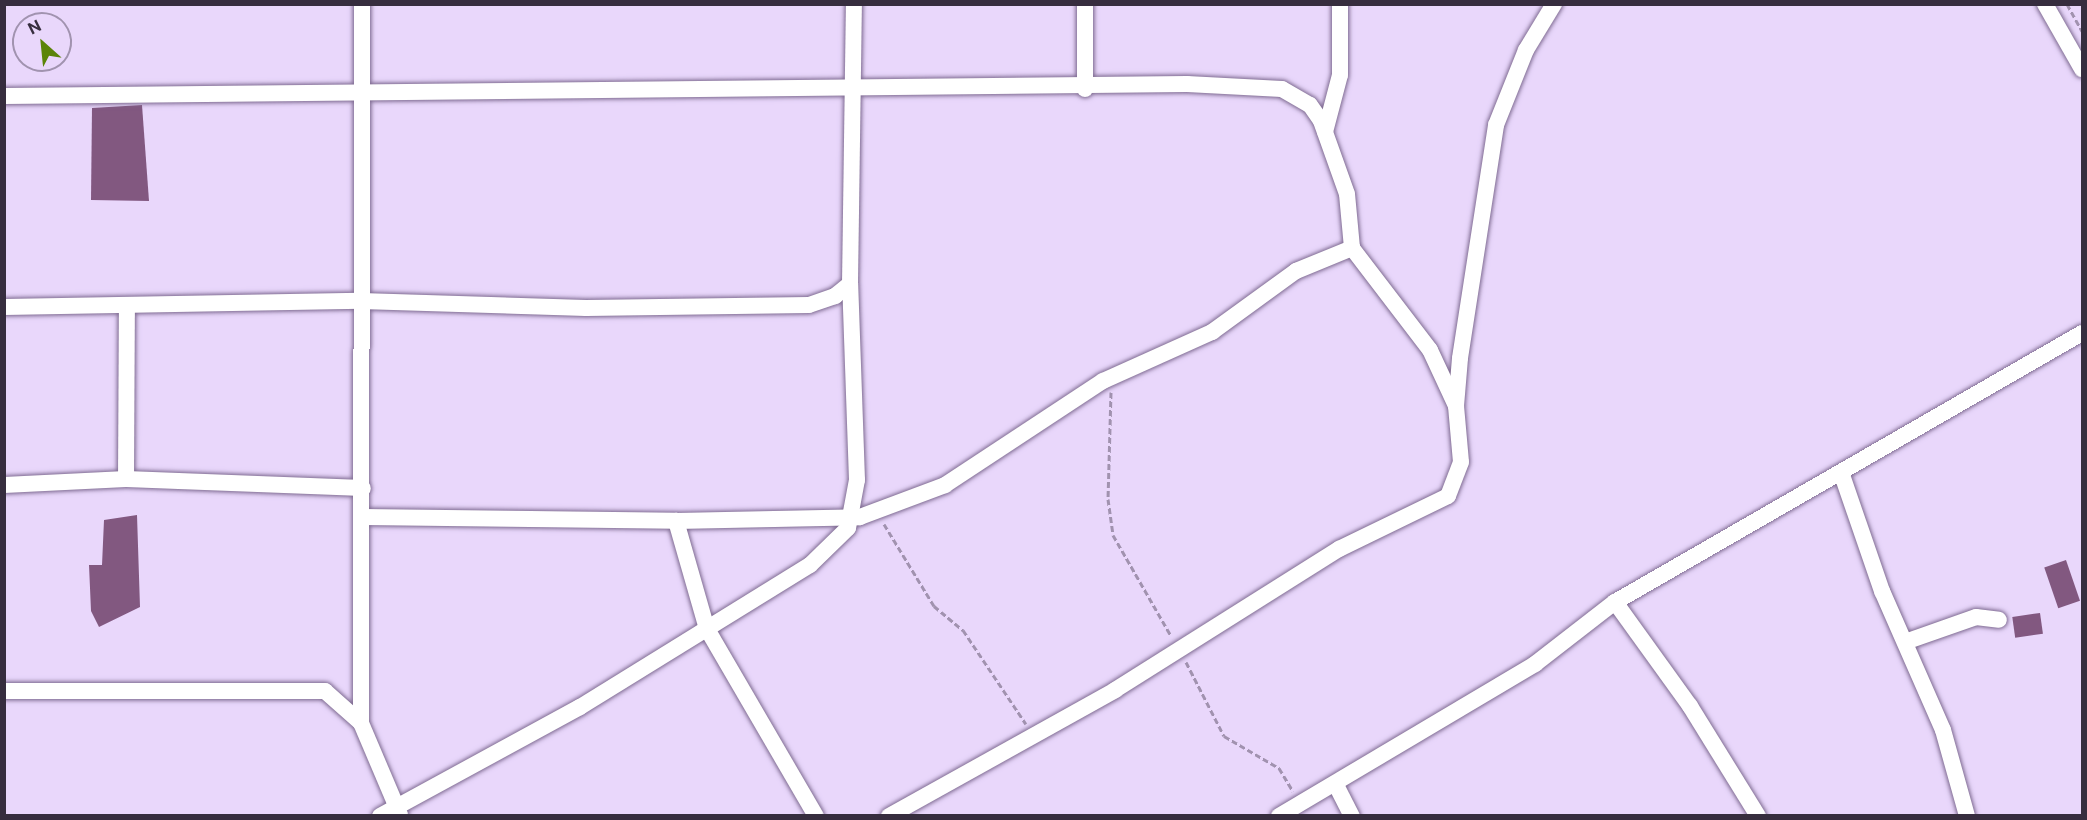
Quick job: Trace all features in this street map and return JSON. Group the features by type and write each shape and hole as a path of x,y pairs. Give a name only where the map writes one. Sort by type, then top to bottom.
{"street":[{"path":"362,4 362,723 398,811"},
{"path":"380,816 398,811 542,730 707,629 829,551 852,519 857,480 849,284 854,4"},
{"path":"1085,4 1085,89"},
{"path":"1325,132 1340,75 1340,4"},
{"path":"889,816 1026,740 1339,549 1448,496 1461,462 1456,406 1496,125 1518,67 1554,4"},
{"path":"2046,4 2082,69"},
{"path":"4,96 363,94 853,86 1085,89 1187,84 1282,89 1310,105 1325,132 1347,194 1352,248 1430,350 1456,406"},
{"path":"363,517 676,521 852,519 874,513 953,480 1103,381 1212,332 1296,271 1352,248"},
{"path":"4,307 361,301 586,308 809,305 835,296 849,284"},
{"path":"126,479 127,305"},
{"path":"1279,816 1336,785 1535,664 1615,602 1842,475 2082,333"},
{"path":"1842,475 1905,642 1943,730 1967,816"},
{"path":"4,485 126,479 363,488"},
{"path":"676,521 707,629 816,816"},
{"path":"1615,602 1690,706 1758,816"},
{"path":"1905,642 1976,618 1999,620"},
{"path":"4,691 325,691 362,723"},
{"path":"1336,785 1352,816"}],"path":[{"path":"2067,4 2082,31"},
{"path":"1103,381 1112,393 1108,499 1113,535 1178,647 1224,736 1279,768 1300,804"},
{"path":"874,513 910,560 934,606 963,630 1022,710 1026,740"}],"building":[{"path":"142,105 149,201 91,200 92,108"},
{"path":"137,515 140,607 99,627 91,611 89,565 102,565 104,520"},
{"path":"2066,560 2080,601 2058,608 2044,567"},
{"path":"2040,613 2043,634 2015,638 2012,617"}]}
